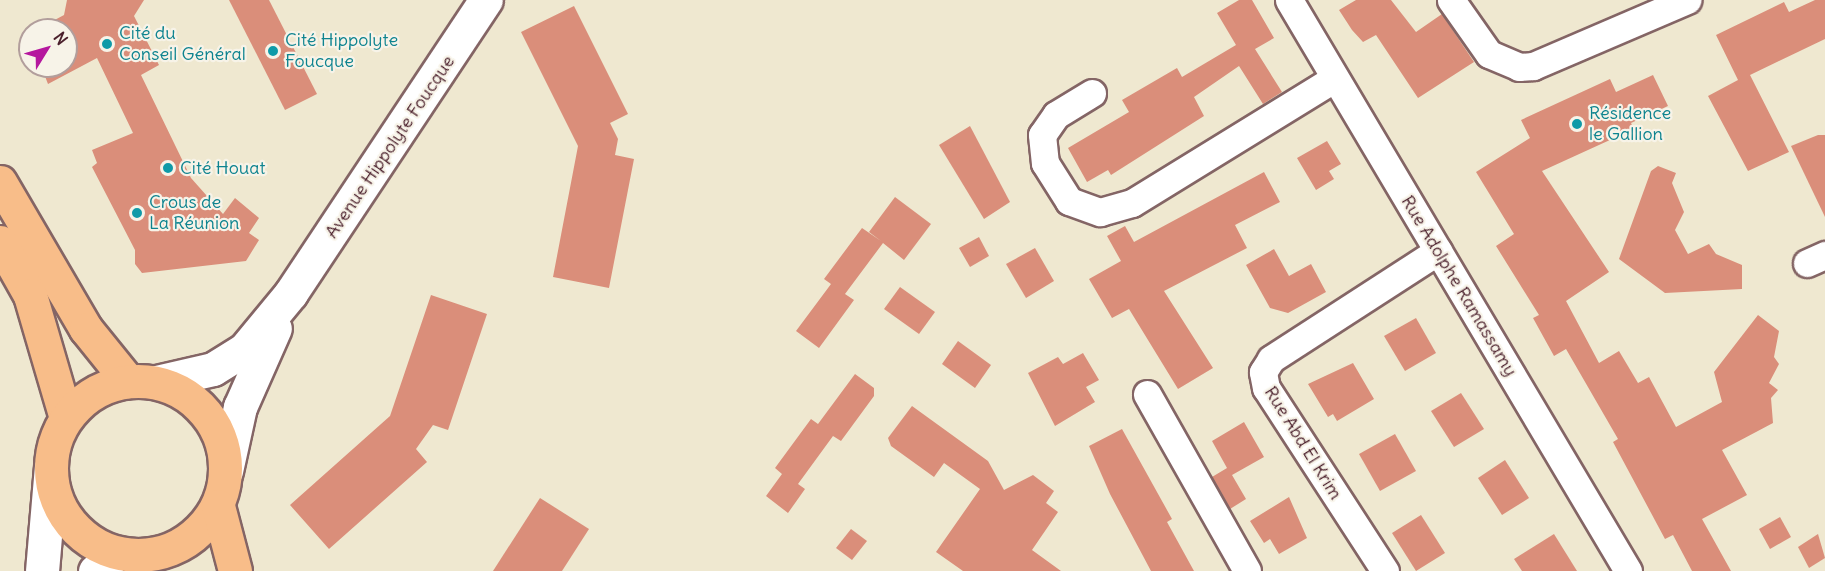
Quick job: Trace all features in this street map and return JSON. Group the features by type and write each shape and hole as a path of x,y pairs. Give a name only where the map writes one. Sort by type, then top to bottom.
{"main road":[{"path":"0,182 86,329 142,381 201,407 223,448 226,471 218,506 235,571"},
{"path":"0,242 30,295 66,418"},
{"path":"142,381 83,400 66,418 51,467 55,496 69,522 91,542 106,562 166,562 218,506"}],"street":[{"name":"Avenue Hippolyte Foucque","path":"142,381 231,361 291,293 486,0"},
{"name":"Rue Adolphe Ramassamy","path":"1289,0 1623,569"},
{"path":"1451,0 1489,54 1519,67 1533,66 1687,0"},
{"path":"1092,93 1056,115 1042,135 1045,163 1069,201 1100,212 1132,203 1335,78"},
{"name":"Rue Abd El Krim","path":"1385,571 1266,388 1263,372 1271,359 1438,251"},
{"name":"Avenue Hippolyte Foucque","path":"226,471 240,407 291,293"},
{"path":"1147,394 1247,571"},
{"path":"42,571 51,467"}],"building":[{"path":"67,0 144,0 134,16 159,65 141,75 191,178 223,214 235,198 259,218 249,233 259,240 246,261 142,273 135,264 135,250 92,167 97,163 92,150 133,133 97,58 78,68 78,18 58,18 64,15"},
{"name":"Cité Hippolyte Foucque","path":"229,0 269,0 317,94 285,110"},
{"path":"1239,0 1252,0 1274,38 1255,49 1282,92 1263,104 1239,66 1194,97 1204,116 1111,175 1108,170 1087,182 1068,148 1129,112 1122,100 1177,68 1182,77 1236,45 1217,13"},
{"path":"1356,0 1391,0 1416,32 1442,14 1474,62 1418,98 1376,35 1363,42 1339,10"},
{"path":"1815,0 1825,0 1825,39 1750,75 1789,152 1748,171 1708,96 1738,80 1716,35 1784,2 1789,12"},
{"path":"574,6 628,114 610,123 618,139 615,155 634,159 609,288 553,277 578,146 521,32"},
{"path":"1653,75 1668,106 1631,123 1634,129 1542,171 1609,272 1566,301 1599,363 1619,351 1638,383 1649,377 1676,427 1722,402 1714,372 1758,315 1779,331 1774,357 1779,364 1769,383 1778,390 1771,398 1773,423 1722,450 1747,495 1702,519 1731,571 1692,571 1673,535 1665,539 1613,442 1618,439 1566,349 1554,356 1533,318 1539,315 1496,246 1514,234 1476,172 1530,138 1521,120 1610,79 1616,92"},
{"path":"46,78 59,78 48,84"},
{"path":"970,126 1010,202 984,219 939,145"},
{"path":"1818,135 1825,135 1825,217 1791,146"},
{"path":"1327,141 1341,164 1329,171 1334,179 1316,190 1297,158"},
{"path":"1658,166 1676,173 1672,183 1684,212 1675,230 1688,254 1709,244 1716,254 1742,265 1742,289 1665,293 1619,259 1651,171"},
{"path":"1264,172 1280,202 1235,225 1247,248 1164,291 1213,368 1178,389 1129,309 1112,318 1089,279 1121,261 1107,236 1125,226 1134,242"},
{"path":"895,197 931,224 904,260 883,243 845,294 854,300 819,348 796,331 831,284 824,279 862,228 881,241 869,232"},
{"path":"979,237 989,256 970,267 959,248"},
{"path":"1035,248 1054,281 1026,298 1006,264"},
{"path":"1274,249 1289,276 1311,264 1326,292 1288,313 1270,308 1246,265"},
{"path":"900,287 935,312 919,334 884,309"},
{"path":"431,295 487,314 448,430 433,425 416,449 427,462 329,549 290,505 390,416"},
{"path":"1416,318 1436,353 1405,371 1384,336"},
{"path":"958,341 991,365 975,388 942,364"},
{"path":"1083,353 1099,380 1086,387 1095,402 1055,426 1028,373 1058,357 1063,364"},
{"path":"1353,363 1374,399 1337,421 1333,414 1328,417 1308,384"},
{"path":"855,374 874,388 874,396 841,441 833,436 798,484 805,489 788,513 766,496 782,474 775,468 811,419 818,424"},
{"path":"1461,393 1484,429 1454,447 1431,411"},
{"path":"912,406 988,461 1004,490 1033,475 1054,491 1046,503 1058,512 1032,550 1061,571 963,571 936,552 980,489 944,463 934,477 891,446 888,438"},
{"path":"1244,422 1264,457 1232,475 1246,499 1230,509 1212,477 1227,468 1212,441"},
{"path":"1122,429 1172,519 1167,522 1194,571 1151,571 1110,494 1089,446"},
{"path":"1395,434 1416,471 1380,491 1359,454"},
{"path":"1505,460 1529,498 1502,515 1478,478"},
{"path":"1289,497 1307,538 1279,554 1270,539 1264,543 1250,521"},
{"path":"540,498 589,529 562,571 493,571"},
{"path":"1421,515 1445,553 1416,571 1392,533"},
{"path":"1780,517 1791,537 1770,549 1759,529"},
{"path":"851,529 867,541 852,560 836,548"},
{"path":"1554,534 1577,571 1522,571 1514,559"},
{"path":"1818,534 1825,558 1809,568 1798,547"}],"place":[{"name":"Cité du Conseil Général","path":"107,44"},
{"name":"Cité Hippolyte Foucque","path":"273,51"},
{"name":"Résidence le Gallion","path":"1577,124"},
{"name":"Cité Houat","path":"168,168"},
{"name":"Crous de La Réunion","path":"137,213"}]}
